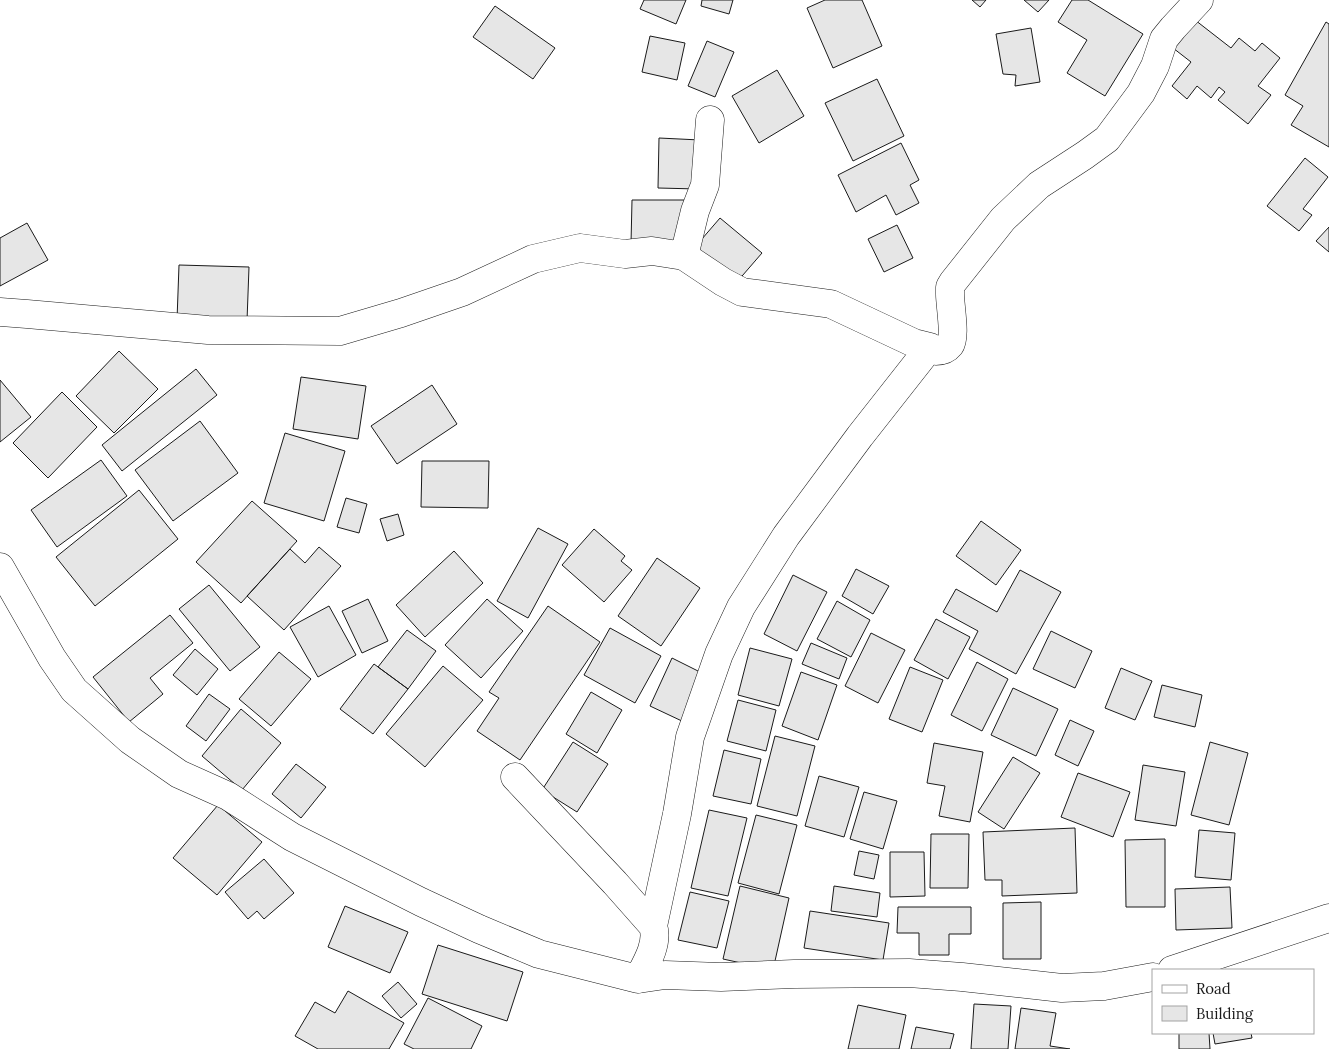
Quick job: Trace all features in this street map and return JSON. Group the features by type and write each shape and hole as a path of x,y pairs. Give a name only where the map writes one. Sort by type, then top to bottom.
{"street":[{"path":"0,312 208,330 340,331 462,292 533,259 580,248 625,254 652,251 684,256 723,282 742,292 831,304 914,342 940,351 946,349 952,342 950,287 1003,219 1039,185 1106,139 1141,93 1155,66 1164,39 1198,0"},
{"path":"684,256 695,211 705,185 710,120"},
{"path":"652,926 677,814 690,737 719,654 741,607 791,528 930,347"},
{"path":"0,567 52,658 74,690 130,740 179,774 228,796 292,837 421,902 539,954 638,979 665,976 909,974 962,977 1062,988 1104,986 1152,977"},
{"path":"514,777 615,883 652,926 655,938 653,946 638,979"},
{"path":"1175,969 1329,918"}],"building":[{"path":"644,0 686,0 676,24 640,9"},
{"path":"702,0 733,0 729,14 701,6"},
{"path":"825,0 862,0 882,46 833,68 807,8"},
{"path":"972,0 986,0 980,7"},
{"path":"1024,0 1049,0 1038,12"},
{"path":"1072,0 1088,0 1143,34 1105,96 1067,73 1087,40 1058,22"},
{"path":"495,6 555,48 533,79 473,37"},
{"path":"1195,20 1231,48 1239,38 1255,51 1262,43 1280,58 1258,86 1271,95 1248,124 1218,100 1225,92 1219,87 1211,98 1197,86 1187,99 1172,86 1191,62 1173,48"},
{"path":"1326,22 1329,24 1329,147 1291,125 1303,106 1285,95"},
{"path":"1031,28 1040,82 1015,86 1016,75 1003,74 996,34"},
{"path":"650,36 685,43 677,80 642,72"},
{"path":"707,41 734,52 715,97 688,86"},
{"path":"777,70 804,116 759,143 732,96"},
{"path":"877,79 904,136 853,161 825,103"},
{"path":"659,138 700,140 698,189 658,188"},
{"path":"901,143 919,180 910,185 919,203 896,215 886,195 856,212 838,175"},
{"path":"1305,158 1328,177 1303,209 1312,215 1299,231 1267,206"},
{"path":"632,200 687,200 686,245 631,244"},
{"path":"720,218 762,253 736,283 695,247"},
{"path":"27,223 48,260 0,286 0,238"},
{"path":"897,225 913,258 884,272 868,239"},
{"path":"1329,227 1329,252 1316,241"},
{"path":"179,265 249,267 247,321 177,320"},
{"path":"119,351 158,389 114,433 76,396"},
{"path":"196,369 217,395 122,471 102,445"},
{"path":"301,377 366,386 358,439 293,429"},
{"path":"0,380 31,417 0,442"},
{"path":"432,385 457,424 397,464 371,426"},
{"path":"62,392 97,427 48,478 13,443"},
{"path":"200,421 238,473 173,521 135,470"},
{"path":"285,433 345,451 324,521 264,503"},
{"path":"101,460 127,496 57,547 31,510"},
{"path":"422,461 489,461 488,508 421,507"},
{"path":"139,490 178,539 95,606 56,557"},
{"path":"346,498 367,504 359,533 337,527"},
{"path":"252,501 297,541 241,603 196,562"},
{"path":"398,514 404,535 387,541 380,519"},
{"path":"981,521 1021,550 996,585 956,556"},
{"path":"538,528 568,544 528,618 497,601"},
{"path":"594,529 625,556 621,561 632,570 604,602 562,565"},
{"path":"319,547 341,566 284,630 247,596 290,549 305,563"},
{"path":"454,551 483,583 425,637 396,605"},
{"path":"657,558 700,588 661,646 618,616"},
{"path":"856,569 889,586 873,614 842,596"},
{"path":"1020,570 1061,592 1016,674 969,649 978,631 943,612 956,589 997,612"},
{"path":"793,575 827,592 797,651 764,634"},
{"path":"209,585 260,647 230,671 179,609"},
{"path":"368,599 388,641 362,653 342,611"},
{"path":"487,599 523,631 481,678 445,645"},
{"path":"837,601 870,620 851,657 817,639"},
{"path":"329,606 356,655 318,677 290,627"},
{"path":"548,606 600,642 520,760 477,731 499,698 489,692"},
{"path":"170,615 193,643 150,678 163,694 129,722 93,677"},
{"path":"936,619 970,637 948,679 914,660"},
{"path":"610,628 661,656 635,703 584,675"},
{"path":"407,630 436,651 408,689 378,667"},
{"path":"1051,631 1092,651 1075,688 1033,669"},
{"path":"871,633 905,650 878,703 845,686"},
{"path":"811,643 847,658 839,679 802,664"},
{"path":"750,648 792,659 779,706 738,695"},
{"path":"195,649 218,669 197,695 173,675"},
{"path":"279,652 311,679 271,726 239,699"},
{"path":"672,658 706,675 684,722 650,706"},
{"path":"977,662 1008,679 982,731 951,715"},
{"path":"374,664 408,689 373,734 340,709"},
{"path":"443,666 483,700 425,767 386,734"},
{"path":"910,667 943,680 922,732 889,719"},
{"path":"1121,668 1152,681 1135,720 1105,708"},
{"path":"801,672 837,685 818,740 782,726"},
{"path":"1162,685 1202,695 1195,727 1154,717"},
{"path":"1013,688 1058,709 1036,756 991,735"},
{"path":"591,692 622,710 597,753 566,734"},
{"path":"209,694 230,709 206,741 186,726"},
{"path":"738,700 776,710 766,751 727,741"},
{"path":"241,709 281,743 242,790 202,756"},
{"path":"1070,720 1094,731 1078,766 1055,755"},
{"path":"775,736 815,746 797,816 757,806"},
{"path":"573,742 608,764 577,812 542,790"},
{"path":"1210,742 1248,753 1229,825 1191,815"},
{"path":"934,743 983,752 970,822 939,816 945,786 927,783"},
{"path":"724,750 761,759 751,804 713,796"},
{"path":"1013,757 1040,773 1004,829 978,812"},
{"path":"296,764 326,787 301,818 272,794"},
{"path":"1143,765 1185,772 1176,826 1135,820"},
{"path":"1078,773 1130,792 1113,837 1061,817"},
{"path":"819,776 859,787 844,837 805,826"},
{"path":"864,792 897,801 883,849 850,839"},
{"path":"218,805 262,842 217,895 173,858"},
{"path":"709,810 747,818 728,896 691,888"},
{"path":"756,815 797,825 779,894 738,883"},
{"path":"1075,828 1077,893 1002,896 1002,880 985,880 983,832"},
{"path":"1199,830 1235,833 1231,880 1195,877"},
{"path":"931,834 969,834 968,888 930,888"},
{"path":"1165,839 1165,907 1126,907 1125,840"},
{"path":"859,851 879,855 874,879 854,875"},
{"path":"890,852 924,852 925,896 890,897"},
{"path":"264,859 294,893 264,919 257,911 248,919 225,892"},
{"path":"740,886 789,898 773,970 723,959"},
{"path":"834,886 880,893 877,917 831,911"},
{"path":"1230,887 1232,928 1176,930 1175,889"},
{"path":"690,892 729,901 717,948 678,940"},
{"path":"1041,902 1041,959 1003,959 1003,903"},
{"path":"345,906 408,932 390,973 328,947"},
{"path":"898,907 971,907 971,934 949,934 949,955 919,955 919,933 897,933"},
{"path":"810,911 889,923 883,960 804,948"},
{"path":"438,945 523,972 507,1021 422,994"},
{"path":"398,982 417,1004 401,1018 382,996"},
{"path":"348,991 404,1023 389,1049 318,1049 295,1036 315,1002 335,1013"},
{"path":"428,998 482,1026 471,1049 414,1049 404,1044"},
{"path":"974,1004 1011,1006 1008,1049 971,1049"},
{"path":"858,1005 906,1015 899,1049 848,1049"},
{"path":"1021,1008 1056,1013 1050,1046 1070,1049 1015,1049"},
{"path":"916,1027 954,1034 950,1049 911,1049"},
{"path":"1179,1034 1209,1034 1210,1049 1179,1049"},
{"path":"1213,1034 1251,1034 1252,1038 1215,1044"}]}
